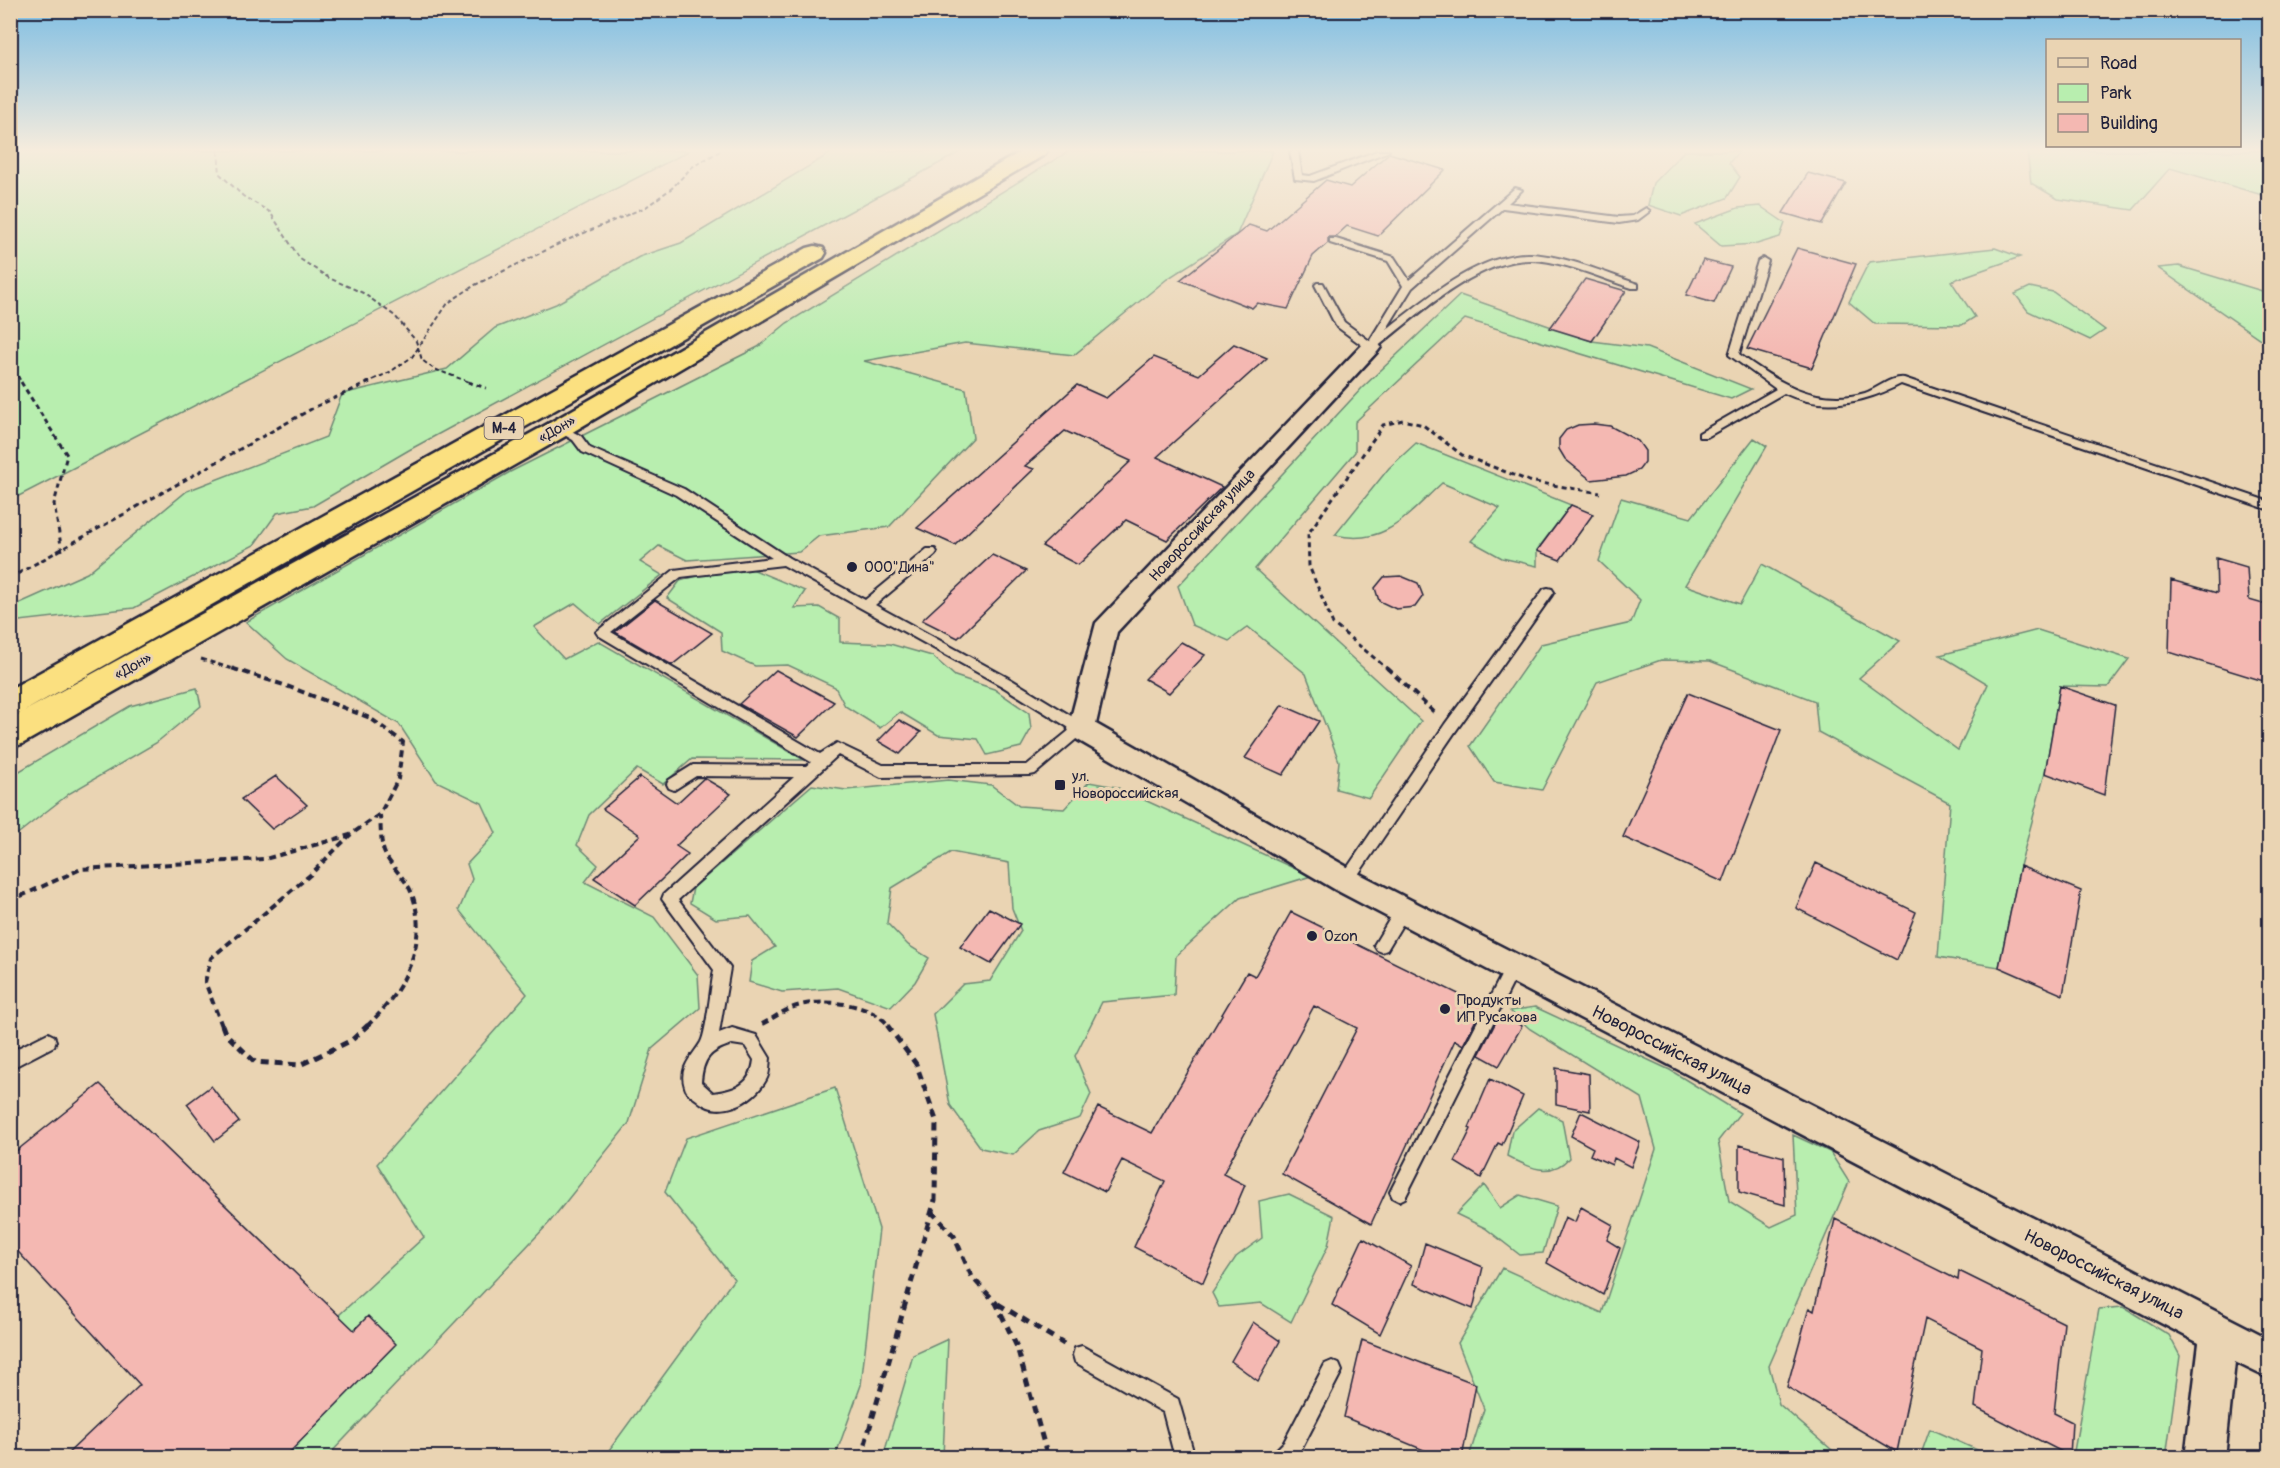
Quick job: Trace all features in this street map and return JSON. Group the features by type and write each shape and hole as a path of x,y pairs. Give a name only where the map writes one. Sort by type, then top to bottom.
{"highway":[{"name":"«Дон»","path":"10,704 875,220"},
{"name":"«Дон»","path":"10,735 560,428 919,220"}],"street":[{"name":"Новороссийская улица","path":"1371,347 1105,629 1081,729 1346,881 2270,1360"},
{"path":"2205,1458 2219,1334"}],"lane":[{"path":"1371,347 1407,286 1485,220"},
{"path":"1333,241 1391,259 1407,286"},
{"path":"1371,347 1450,287 1498,261 1531,256 1635,286"},
{"path":"1763,261 1734,355 1781,390 1820,401 1863,397 1900,380 2270,506"},
{"path":"1320,285 1340,324 1371,347"},
{"path":"1703,435 1781,390"},
{"name":"Новороссийская улица","path":"560,428 577,438 586,450 680,492 785,561 1007,683 1081,729"},
{"path":"866,606 931,552"},
{"path":"785,561 678,573 602,633 821,761"},
{"path":"1346,881 1450,728 1548,592"},
{"path":"709,1044 732,1036 750,1040 762,1058 760,1076 738,1098 710,1101 692,1085 694,1063 709,1044 722,968 669,899 821,761 837,748 881,771 1030,770 1081,729"},
{"path":"674,784 693,770 810,772"},
{"path":"1382,945 1403,910"},
{"path":"1399,1192 1513,967"},
{"path":"10,1061 48,1041"},
{"path":"1082,1355 1171,1406 1185,1458"},
{"path":"1282,1458 1291,1449 1332,1371"}],"path":[{"path":"275,220 300,259 328,278 363,293 395,316 416,341 422,360 434,369 486,388"},
{"path":"10,578 62,551 315,407 390,372 412,357 448,303 475,285 565,241 616,220"},
{"path":"10,363 68,455 54,504 62,551"},
{"path":"1450,728 1406,684 1333,624 1309,566 1308,534 1383,425 1403,420 1423,425 1462,455 1529,481 1600,493"},
{"path":"166,648 287,686 370,718 403,742 399,779 380,814 350,835 310,875 211,958 205,982 225,1034 255,1062 300,1065 352,1040 387,1007 410,968 419,930 412,893 384,854 380,814"},
{"path":"10,901 81,868 265,859 350,835"},
{"path":"750,1040 764,1021 793,1007 845,1002 884,1020 916,1064 936,1120 935,1200 861,1458"},
{"path":"932,1211 954,1236 972,1277 996,1303 1082,1355"},
{"path":"996,1303 1017,1347 1048,1458"}],"green space":[{"path":"11,220 556,220 11,500"},
{"path":"720,220 835,220 409,450 313,506 277,513 254,545 134,608 11,622 11,607 87,573 187,491 326,437 342,394 447,369 495,328 556,304 639,257 681,243"},
{"path":"957,220 1243,220 1237,234 1167,279 1074,355 965,343 864,361 966,389 973,438 889,527 819,536 799,552 687,560 659,546 640,562 662,575 600,624 575,603 534,627 564,659 598,641 804,760 692,759 663,784 637,769 589,815 577,845 598,865 585,882 654,917 698,975 700,1008 652,1049 629,1123 549,1223 327,1457 183,1458 424,1237 377,1164 527,994 459,910 472,879 467,864 496,833 482,803 436,781 399,724 287,659 246,622 510,472 758,347 787,323"},
{"path":"1707,220 1780,220 1785,223 1780,237 1757,244 1721,246 1695,224"},
{"path":"1995,248 2020,257 1951,281 1975,317 1962,325 1875,324 1849,302 1869,262"},
{"path":"2179,266 2269,293 2269,345 2158,268"},
{"path":"2030,287 2053,292 2105,330 2090,340 2028,311 2015,294"},
{"path":"1460,295 1592,341 1647,348 1751,389 1731,399 1465,319 1355,422 1355,452 1255,569 1421,721 1369,798 1336,789 1339,761 1306,674 1248,627 1229,641 1192,625 1178,586 1362,388"},
{"path":"1754,438 1767,446 1685,585 1740,604 1762,564 1900,641 1859,678 1958,750 1988,684 1940,655 2038,630 2129,659 2108,687 2060,686 2045,773 2020,866 1999,967 1938,957 1950,803 1818,732 1815,701 1710,661 1661,660 1597,682 1542,790 1494,782 1470,746 1541,644 1631,623 1640,600 1599,561 1621,498 1691,518"},
{"path":"1416,443 1571,505 1537,550 1537,566 1502,558 1471,541 1500,508 1442,483 1407,516 1382,532 1353,537 1335,535 1389,468"},
{"path":"752,569 805,591 794,608 819,607 840,619 840,642 890,644 932,656 955,676 994,689 1029,713 1031,729 1021,747 987,755 978,739 938,735 900,712 880,728 845,706 835,687 788,665 755,666 722,651 721,632 667,598 680,581 700,575"},
{"path":"197,688 201,706 156,743 70,793 11,839 11,776 130,706"},
{"path":"948,780 991,785 1019,806 1064,809 1089,782 1116,787 1311,876 1240,898 1176,956 1174,995 1102,1002 1075,1056 1091,1094 1080,1118 1039,1131 1013,1155 981,1148 950,1105 933,1014 963,984 990,981 1021,931 1012,908 1009,863 951,852 892,888 887,923 908,945 929,958 915,982 891,1007 838,988 782,992 749,982 752,961 775,947 750,916 716,919 690,903 693,888 812,785 846,790"},
{"path":"1535,1007 1670,1070 1740,1113 1718,1141 1729,1201 1771,1227 1797,1215 1793,1135 1830,1152 1849,1182 1769,1366 1779,1404 1840,1457 1469,1457 1484,1409 1458,1343 1502,1268 1602,1313 1656,1149 1642,1098 1530,1029 1510,1011"},
{"path":"835,1088 879,1229 861,1385 835,1457 604,1457 734,1279 665,1192 686,1138"},
{"path":"1538,1108 1562,1120 1569,1158 1554,1168 1531,1167 1507,1156 1512,1131"},
{"path":"1484,1185 1500,1208 1520,1195 1557,1206 1543,1253 1520,1255 1485,1228 1456,1214"},
{"path":"1289,1194 1334,1216 1328,1246 1291,1322 1261,1303 1219,1307 1212,1293 1236,1257 1262,1238 1259,1201"},
{"path":"2123,1307 2169,1335 2180,1356 2166,1457 2073,1457 2099,1309"},
{"path":"948,1339 943,1457 883,1457 913,1355"},
{"path":"1930,1429 1993,1457 1920,1457"}],"building":[{"path":"1280,220 1395,220 1378,236 1347,226 1335,237 1328,237 1328,243 1313,256 1288,309 1257,303 1252,308 1180,280 1249,225 1267,231"},
{"path":"1806,220 1825,220 1822,224"},
{"path":"1797,248 1856,264 1812,368 1747,349"},
{"path":"1703,260 1731,267 1714,303 1686,295"},
{"path":"1585,279 1626,291 1592,341 1550,328"},
{"path":"1234,344 1267,358 1157,457 1222,487 1167,540 1126,520 1078,565 1042,546 1131,461 1065,431 1025,466 1034,469 955,545 917,528 1077,385 1106,398 1154,357 1199,375"},
{"path":"1578,425 1610,426 1638,441 1645,451 1645,462 1639,470 1626,476 1591,480 1565,459 1559,449 1559,439 1566,430"},
{"path":"1571,505 1593,514 1560,560 1537,551"},
{"path":"992,555 1026,571 958,638 922,620"},
{"path":"2216,558 2247,567 2249,600 2270,606 2270,683 2169,652 2171,580 2217,593"},
{"path":"1401,576 1418,583 1423,596 1415,607 1396,609 1379,601 1375,588 1384,577"},
{"path":"655,600 712,633 672,665 615,632"},
{"path":"1181,642 1205,655 1169,693 1145,679"},
{"path":"776,670 834,702 798,737 739,704"},
{"path":"2060,686 2115,705 2104,795 2045,773"},
{"path":"1688,693 1781,730 1723,882 1623,837"},
{"path":"1282,705 1319,721 1283,775 1245,758"},
{"path":"899,720 921,732 900,754 878,741"},
{"path":"276,776 307,805 272,829 241,799"},
{"path":"640,777 677,803 704,778 731,794 676,846 688,854 635,905 594,878 640,835 603,809"},
{"path":"1816,863 1916,912 1897,960 1796,908"},
{"path":"2020,866 2081,891 2063,995 1999,967"},
{"path":"989,908 1020,924 991,964 960,947"},
{"path":"1291,912 1483,1006 1463,1045 1455,1040 1371,1224 1282,1174 1357,1028 1314,1006 1223,1174 1245,1185 1203,1283 1134,1247 1165,1181 1122,1160 1105,1192 1064,1172 1098,1107 1152,1133 1247,972 1255,976"},
{"path":"1500,1014 1522,1026 1499,1066 1479,1055"},
{"path":"1556,1068 1589,1074 1590,1111 1556,1104"},
{"path":"1490,1079 1523,1096 1502,1145 1498,1143 1481,1178 1455,1162 1471,1129 1469,1128"},
{"path":"100,1084 354,1330 368,1316 396,1344 284,1458 63,1458 140,1385 10,1243 10,1156"},
{"path":"211,1086 239,1122 215,1141 187,1104"},
{"path":"1581,1112 1640,1142 1631,1167 1614,1158 1612,1165 1590,1155 1593,1148 1571,1136"},
{"path":"1739,1145 1784,1157 1785,1205 1739,1192"},
{"path":"1581,1207 1613,1225 1607,1240 1620,1248 1603,1295 1547,1263 1565,1217 1575,1222"},
{"path":"1835,1219 1958,1280 1959,1271 2064,1323 2054,1413 2072,1422 2070,1456 1975,1407 1982,1348 1925,1319 1897,1452 1787,1387 1809,1308 1814,1311"},
{"path":"1363,1238 1411,1266 1380,1334 1332,1305"},
{"path":"1425,1243 1483,1267 1473,1309 1414,1284"},
{"path":"1253,1322 1280,1341 1258,1381 1231,1361"},
{"path":"1362,1340 1476,1384 1462,1458 1443,1458 1344,1417"}],"place":[{"name":"ООО\"Дина\"","path":"852,567"},
{"name":"ул. Новороссийская","path":"1060,785"},
{"name":"Ozon","path":"1312,936"},
{"name":"Продукты ИП Русакова","path":"1445,1009"}]}
